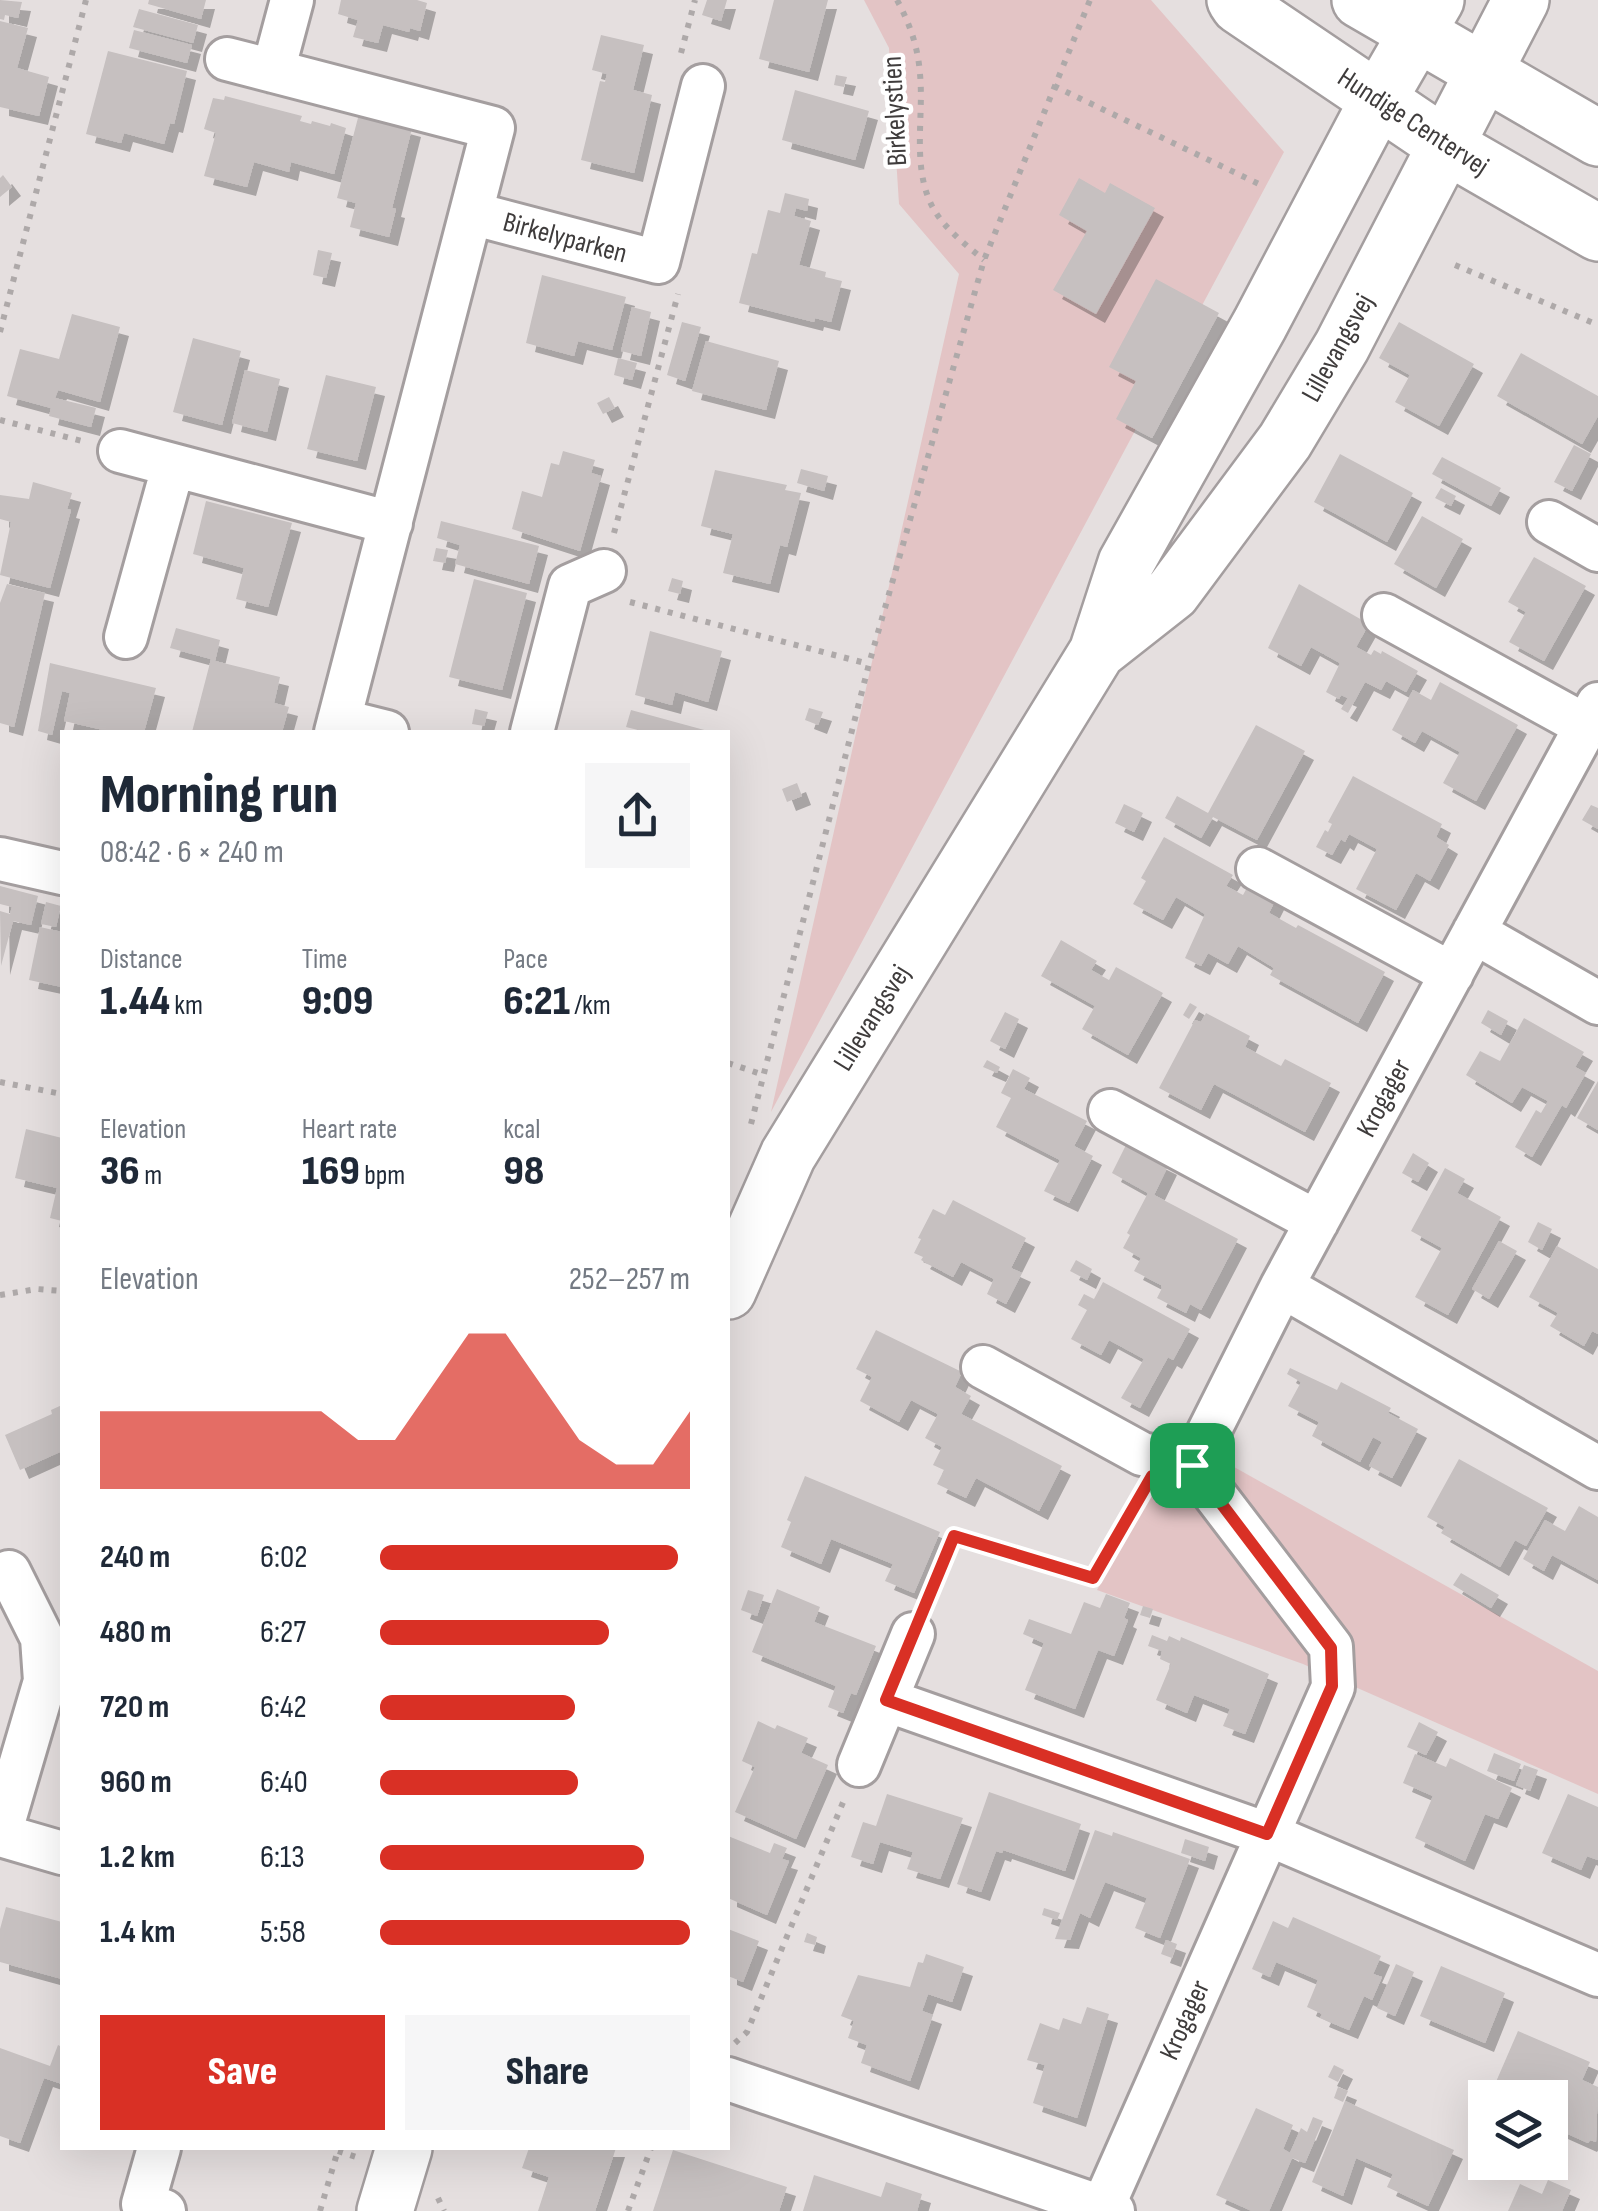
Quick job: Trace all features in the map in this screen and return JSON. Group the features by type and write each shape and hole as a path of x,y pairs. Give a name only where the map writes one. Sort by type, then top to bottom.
{"street":[{"path":"274,70 292,0"},
{"name":"Hundige Centervej","path":"1235,0 1238,6 1444,145 1598,233"},
{"path":"1360,0 1427,16 1482,70 1598,138"},
{"name":"Lillevangsvej","path":"1097,652 1172,593 1276,454 1342,346 1520,0"},
{"name":"Lillevangsvej","path":"730,1286 788,1155 1097,652 1126,564 1427,16"},
{"name":"Birkelyparken","path":"228,59 494,128 338,726 371,730"},
{"name":"Birkelyparken","path":"471,213 658,262 703,86"},
{"path":"120,451 391,523"},
{"path":"126,636 174,467"},
{"path":"1549,522 1598,550"},
{"path":"533,730 587,579"},
{"name":"Krogager","path":"730,2081 1106,2210 1332,1686 1331,1648 1192,1465 1282,1286 1592,715 1384,616"},
{"path":"0,858 60,873"},
{"path":"1258,869 1452,974"},
{"path":"1474,932 1598,1002"},
{"path":"1110,1111 1317,1222"},
{"path":"1282,1286 1598,1468"},
{"path":"983,1367 1142,1454 1192,1465"},
{"path":"0,1576 9,1572 42,1638 44,1681 0,1834 60,1852"},
{"path":"859,1765 913,1634"},
{"path":"886,1700 1267,1834 1598,1975"},
{"path":"149,2209 158,2150"},
{"path":"385,2211 403,2150"}],"path":[{"path":"0,332 86,0"},
{"path":"695,0 680,56 703,86"},
{"name":"Birkelystien","path":"898,0 912,27 920,73 921,180 932,208 984,260"},
{"path":"750,1130 869,664 984,260 1090,0"},
{"path":"1054,86 1261,185"},
{"path":"658,262 680,286 587,579 869,664"},
{"path":"1456,265 1598,325"},
{"path":"0,420 120,451"},
{"path":"730,1064 764,1075"},
{"path":"0,1082 60,1094"},
{"path":"0,1295 37,1289 60,1292"},
{"path":"913,1634 954,1536 1093,1578 1152,1476 1192,1465"},
{"path":"730,2050 746,2032 859,1765"},
{"path":"320,2211 338,2150"},
{"path":"628,2211 650,2150"}],"shaded area":[{"path":"864,0 1151,0 1284,152 771,1112 959,274 899,204 889,48"},
{"path":"1227,1463 1598,1671 1598,1794 1303,1664 1097,1590 1155,1482"}],"building":[{"path":"0,0 22,2 18,18 5,15 4,20 0,19"},
{"path":"149,0 206,0 201,19 148,4"},
{"path":"341,0 427,3 420,31 383,25 378,43 353,37 358,20 338,14"},
{"path":"707,0 727,0 721,21 702,15"},
{"path":"774,0 828,0 809,72 759,59"},
{"path":"139,9 198,25 193,43 133,27"},
{"path":"0,21 28,28 17,68 49,77 39,116 0,107"},
{"path":"134,30 192,45 187,63 129,48"},
{"path":"601,35 644,45 633,90 652,95 634,173 581,160 600,81 605,82 607,74 592,70"},
{"path":"108,51 187,71 174,124 170,123 164,144 124,133 121,143 86,134"},
{"path":"836,75 847,77 844,87 834,85"},
{"path":"795,90 869,111 855,160 782,140"},
{"path":"225,96 302,116 300,121 311,124 331,123 346,128 334,174 291,162 289,172 254,162 247,187 204,176 216,133 204,129 213,98 224,100"},
{"path":"359,114 412,128 392,208 396,209 389,237 350,227 356,203 337,198"},
{"path":"3,175 12,187 0,197 0,178"},
{"path":"1079,178 1105,193 1110,183 1155,208 1096,314 1053,290 1087,231 1059,215"},
{"path":"785,193 809,199 807,211 796,208 794,216 811,221 799,265 842,281 831,322 815,318 814,322 739,303 768,210 780,213"},
{"path":"318,250 332,253 326,278 313,275"},
{"path":"542,275 626,297 612,350 578,341 574,356 526,343"},
{"path":"1156,279 1219,313 1152,438 1116,419 1136,381 1109,367"},
{"path":"632,307 651,312 641,356 621,351"},
{"path":"72,314 120,327 100,402 58,390 55,398 96,408 91,427 49,416 51,408 7,396 20,349 59,359"},
{"path":"682,322 701,327 685,381 667,375"},
{"path":"1399,322 1474,364 1439,426 1395,402 1410,375 1379,358"},
{"path":"193,338 241,351 222,425 173,412"},
{"path":"706,341 779,361 766,410 692,391"},
{"path":"1521,353 1598,396 1598,416 1582,444 1497,396"},
{"path":"618,358 637,363 632,380 614,375"},
{"path":"245,370 280,379 267,432 232,423"},
{"path":"326,375 376,387 357,461 307,449"},
{"path":"609,397 615,408 603,414 597,403"},
{"path":"1574,445 1591,454 1572,491 1554,482"},
{"path":"563,451 595,460 591,473 601,476 580,551 512,529 522,491 542,497 551,463 559,465"},
{"path":"1340,454 1413,493 1387,542 1314,502"},
{"path":"1442,457 1501,488 1491,506 1432,474"},
{"path":"801,469 828,476 824,491 797,483"},
{"path":"715,470 787,485 785,490 801,493 787,547 780,545 770,584 723,573 733,534 701,526"},
{"path":"33,482 72,493 50,588 0,575 11,522 0,519 0,495 29,499"},
{"path":"1441,488 1456,496 1451,506 1435,498"},
{"path":"206,501 292,523 268,607 236,599 244,568 193,554"},
{"path":"1422,516 1463,539 1436,588 1394,564"},
{"path":"441,521 539,546 529,584 455,564 460,545 437,538"},
{"path":"436,548 448,550 445,563 433,561"},
{"path":"1534,557 1586,586 1544,661 1509,642 1526,612 1508,602"},
{"path":"672,578 683,581 680,594 668,591"},
{"path":"474,579 527,593 502,690 449,677"},
{"path":"7,584 45,593 14,727 0,723 0,603"},
{"path":"1299,584 1369,624 1356,647 1371,655 1374,650 1381,654 1382,651 1418,671 1406,692 1386,681 1381,690 1365,682 1348,713 1341,709 1348,698 1341,695 1339,699 1326,692 1340,663 1311,647 1301,666 1268,648"},
{"path":"176,628 220,640 215,661 280,677 274,703 289,707 283,730 193,730 211,659 170,648"},
{"path":"650,631 722,651 708,702 675,692 672,705 635,695"},
{"path":"50,663 156,688 145,730 103,730 64,721 70,693 62,691 52,735 38,731"},
{"path":"1440,682 1518,725 1476,801 1443,783 1460,752 1422,731 1415,743 1392,730 1413,690 1431,700"},
{"path":"809,708 823,712 818,725 805,720"},
{"path":"475,709 488,712 484,726 472,724"},
{"path":"631,710 704,730 638,730 626,727"},
{"path":"1256,725 1305,751 1257,840 1213,817 1201,838 1165,818 1177,796 1208,813"},
{"path":"1353,776 1442,824 1436,837 1449,845 1430,881 1416,873 1396,910 1356,889 1377,849 1349,834 1345,842 1341,839 1332,855 1316,847 1325,830 1328,832 1332,824 1328,822"},
{"path":"797,783 802,796 787,802 782,789"},
{"path":"1124,804 1143,813 1134,832 1115,823"},
{"path":"1591,805 1598,808 1598,829 1582,820"},
{"path":"1164,837 1233,875 1226,886 1243,895 1249,884 1276,899 1269,913 1385,972 1358,1023 1270,975 1274,968 1238,946 1228,964 1208,953 1201,966 1185,958 1205,914 1176,897 1163,920 1133,904 1146,881 1141,878"},
{"path":"0,886 38,896 31,925 13,921 1,966 0,911 10,914 12,907 0,904"},
{"path":"46,902 60,906 56,927 41,924"},
{"path":"40,927 60,932 60,987 29,980"},
{"path":"1061,940 1097,961 1091,970 1109,980 1116,967 1163,993 1128,1055 1082,1029 1095,1006 1041,976"},
{"path":"1190,1003 1197,1007 1189,1019 1183,1015"},
{"path":"1488,1010 1508,1021 1501,1035 1481,1023"},
{"path":"1005,1012 1019,1019 1005,1049 990,1041"},
{"path":"1206,1013 1250,1036 1245,1047 1281,1066 1285,1059 1331,1083 1305,1132 1214,1084 1201,1110 1159,1088 1195,1020 1201,1022"},
{"path":"1524,1018 1584,1052 1575,1067 1586,1073 1532,1157 1515,1147 1536,1110 1541,1113 1548,1101 1522,1087 1512,1103 1466,1075 1480,1051 1500,1061"},
{"path":"987,1060 1000,1067 997,1073 983,1067"},
{"path":"1013,1069 1030,1078 1024,1089 1087,1121 1074,1146 1093,1156 1069,1203 1044,1191 1060,1160 996,1127 1011,1098 1001,1093"},
{"path":"1598,1081 1598,1130 1577,1118"},
{"path":"26,1129 60,1138 60,1220 50,1218 57,1188 15,1178"},
{"path":"1126,1145 1168,1166 1154,1195 1238,1239 1201,1310 1190,1304 1186,1313 1157,1298 1161,1285 1134,1271 1141,1258 1123,1248 1148,1193 1112,1173"},
{"path":"1413,1153 1429,1163 1418,1182 1402,1173"},
{"path":"1445,1168 1465,1179 1457,1193 1501,1217 1448,1315 1415,1297 1442,1248 1411,1231"},
{"path":"953,1200 1026,1238 1011,1268 1022,1273 1006,1304 987,1294 994,1279 961,1262 953,1277 914,1253 933,1209 945,1215"},
{"path":"1538,1222 1552,1229 1542,1250 1528,1242"},
{"path":"1499,1241 1517,1251 1489,1299 1472,1289"},
{"path":"1557,1246 1598,1269 1598,1334 1592,1331 1584,1346 1550,1326 1558,1313 1529,1297"},
{"path":"1076,1260 1092,1269 1087,1280 1070,1271"},
{"path":"1103,1282 1190,1329 1173,1360 1168,1357 1140,1408 1121,1398 1144,1359 1109,1340 1101,1355 1071,1339 1087,1310 1078,1305 1084,1294 1094,1299"},
{"path":"876,1330 962,1372 955,1387 971,1396 961,1414 1062,1466 1039,1511 976,1478 966,1498 937,1484 944,1470 933,1465 942,1447 925,1438 938,1414 911,1400 899,1422 860,1401 872,1377 856,1369"},
{"path":"1290,1368 1337,1390 1341,1382 1391,1408 1388,1413 1418,1429 1392,1478 1369,1466 1382,1442 1373,1437 1360,1462 1312,1436 1319,1422 1288,1406 1301,1382 1287,1374"},
{"path":"60,1406 60,1452 20,1470 5,1435 52,1414 51,1410"},
{"path":"1459,1459 1548,1508 1526,1546 1515,1540 1500,1567 1441,1533 1445,1527 1427,1517"},
{"path":"805,1476 940,1532 914,1593 885,1581 893,1564 831,1539 821,1564 781,1547"},
{"path":"1579,1506 1598,1517 1598,1580 1552,1555 1544,1571 1523,1559 1545,1520 1565,1531"},
{"path":"1461,1573 1499,1595 1491,1608 1453,1585"},
{"path":"777,1589 820,1607 814,1622 876,1646 856,1695 851,1693 843,1713 828,1707 836,1686 752,1652"},
{"path":"748,1590 764,1595 757,1616 741,1610"},
{"path":"1106,1594 1130,1603 1124,1618 1128,1620 1114,1656 1098,1650 1075,1709 1025,1690 1044,1643 1023,1634 1029,1619 1071,1634 1084,1602 1100,1608"},
{"path":"1143,1606 1153,1609 1150,1618 1140,1615"},
{"path":"1152,1635 1167,1641 1169,1636 1180,1641 1181,1637 1269,1674 1245,1734 1223,1726 1230,1709 1194,1695 1187,1713 1156,1700 1171,1664 1160,1659 1162,1651 1148,1646"},
{"path":"758,1721 808,1738 801,1753 828,1765 796,1839 735,1812 755,1767 742,1761"},
{"path":"1419,1722 1438,1732 1426,1755 1407,1747"},
{"path":"1494,1753 1521,1764 1514,1781 1487,1771"},
{"path":"1415,1754 1446,1767 1450,1758 1512,1788 1498,1819 1485,1814 1465,1861 1415,1838 1433,1796 1403,1783"},
{"path":"1524,1765 1538,1770 1530,1791 1516,1785"},
{"path":"989,1792 1081,1824 1065,1871 1003,1850 996,1851 981,1892 957,1884"},
{"path":"887,1794 963,1818 940,1879 907,1869 913,1852 880,1842 873,1864 851,1857 863,1822 876,1826"},
{"path":"1568,1794 1598,1807 1598,1860 1587,1856 1581,1870 1542,1853"},
{"path":"1095,1830 1112,1836 1113,1832 1190,1859 1160,1938 1135,1928 1147,1898 1105,1882 1090,1918 1080,1913 1070,1940 1055,1939"},
{"path":"730,1837 770,1853 774,1843 787,1848 782,1859 789,1861 767,1915 730,1899"},
{"path":"1185,1839 1209,1847 1205,1861 1181,1853"},
{"path":"6,1907 60,1921 60,1978 0,1962 0,1929"},
{"path":"1044,1908 1060,1913 1057,1920 1042,1915"},
{"path":"1293,1917 1381,1956 1373,1974 1382,1977 1372,2000 1364,1996 1349,2030 1320,2018 1322,2014 1307,2007 1318,1980 1276,1962 1270,1977 1252,1969 1273,1921 1288,1928"},
{"path":"730,1930 759,1941 743,1982 730,1977"},
{"path":"807,1933 817,1937 815,1945 804,1942"},
{"path":"1166,1940 1177,1944 1172,1958 1161,1954"},
{"path":"926,1954 964,1967 952,2002 928,1994 922,2011 933,2015 910,2081 861,2063 867,2045 848,2038 854,2021 841,2016 858,1975 910,1987 918,1962 923,1963"},
{"path":"1396,1964 1414,1972 1395,2016 1377,2008"},
{"path":"1441,1966 1505,1993 1485,2043 1420,2016"},
{"path":"1087,2007 1109,2014 1077,2118 1033,2103 1045,2065 1027,2060 1040,2023 1059,2030 1063,2018 1081,2024"},
{"path":"1518,2031 1590,2062 1582,2080 1598,2087 1596,2142 1588,2143 1568,2134 1568,2080 1497,2080"},
{"path":"58,2045 60,2083 44,2078 20,2143 0,2136 0,2048 50,2066"},
{"path":"1334,2065 1344,2070 1338,2082 1328,2077"},
{"path":"1338,2087 1348,2091 1343,2102 1334,2098"},
{"path":"1345,2101 1454,2150 1428,2206 1387,2187 1393,2174 1356,2158 1343,2196 1312,2182"},
{"path":"1256,2108 1293,2125 1283,2149 1290,2153 1301,2128 1307,2132 1313,2117 1323,2121 1305,2163 1292,2158 1269,2211 1252,2211 1216,2195"},
{"path":"528,2150 615,2150 595,2211 538,2211 549,2177 522,2168"},
{"path":"673,2150 787,2187 779,2211 653,2211"},
{"path":"814,2175 881,2197 886,2182 922,2194 917,2211 803,2211"},
{"path":"1548,2180 1571,2190 1562,2211 1508,2211 1520,2184 1542,2194"}],"route":[{"path":"1192,1465 1331,1648 1332,1686 1267,1834 886,1700 954,1536 1093,1578 1152,1476 1192,1465"}]}
